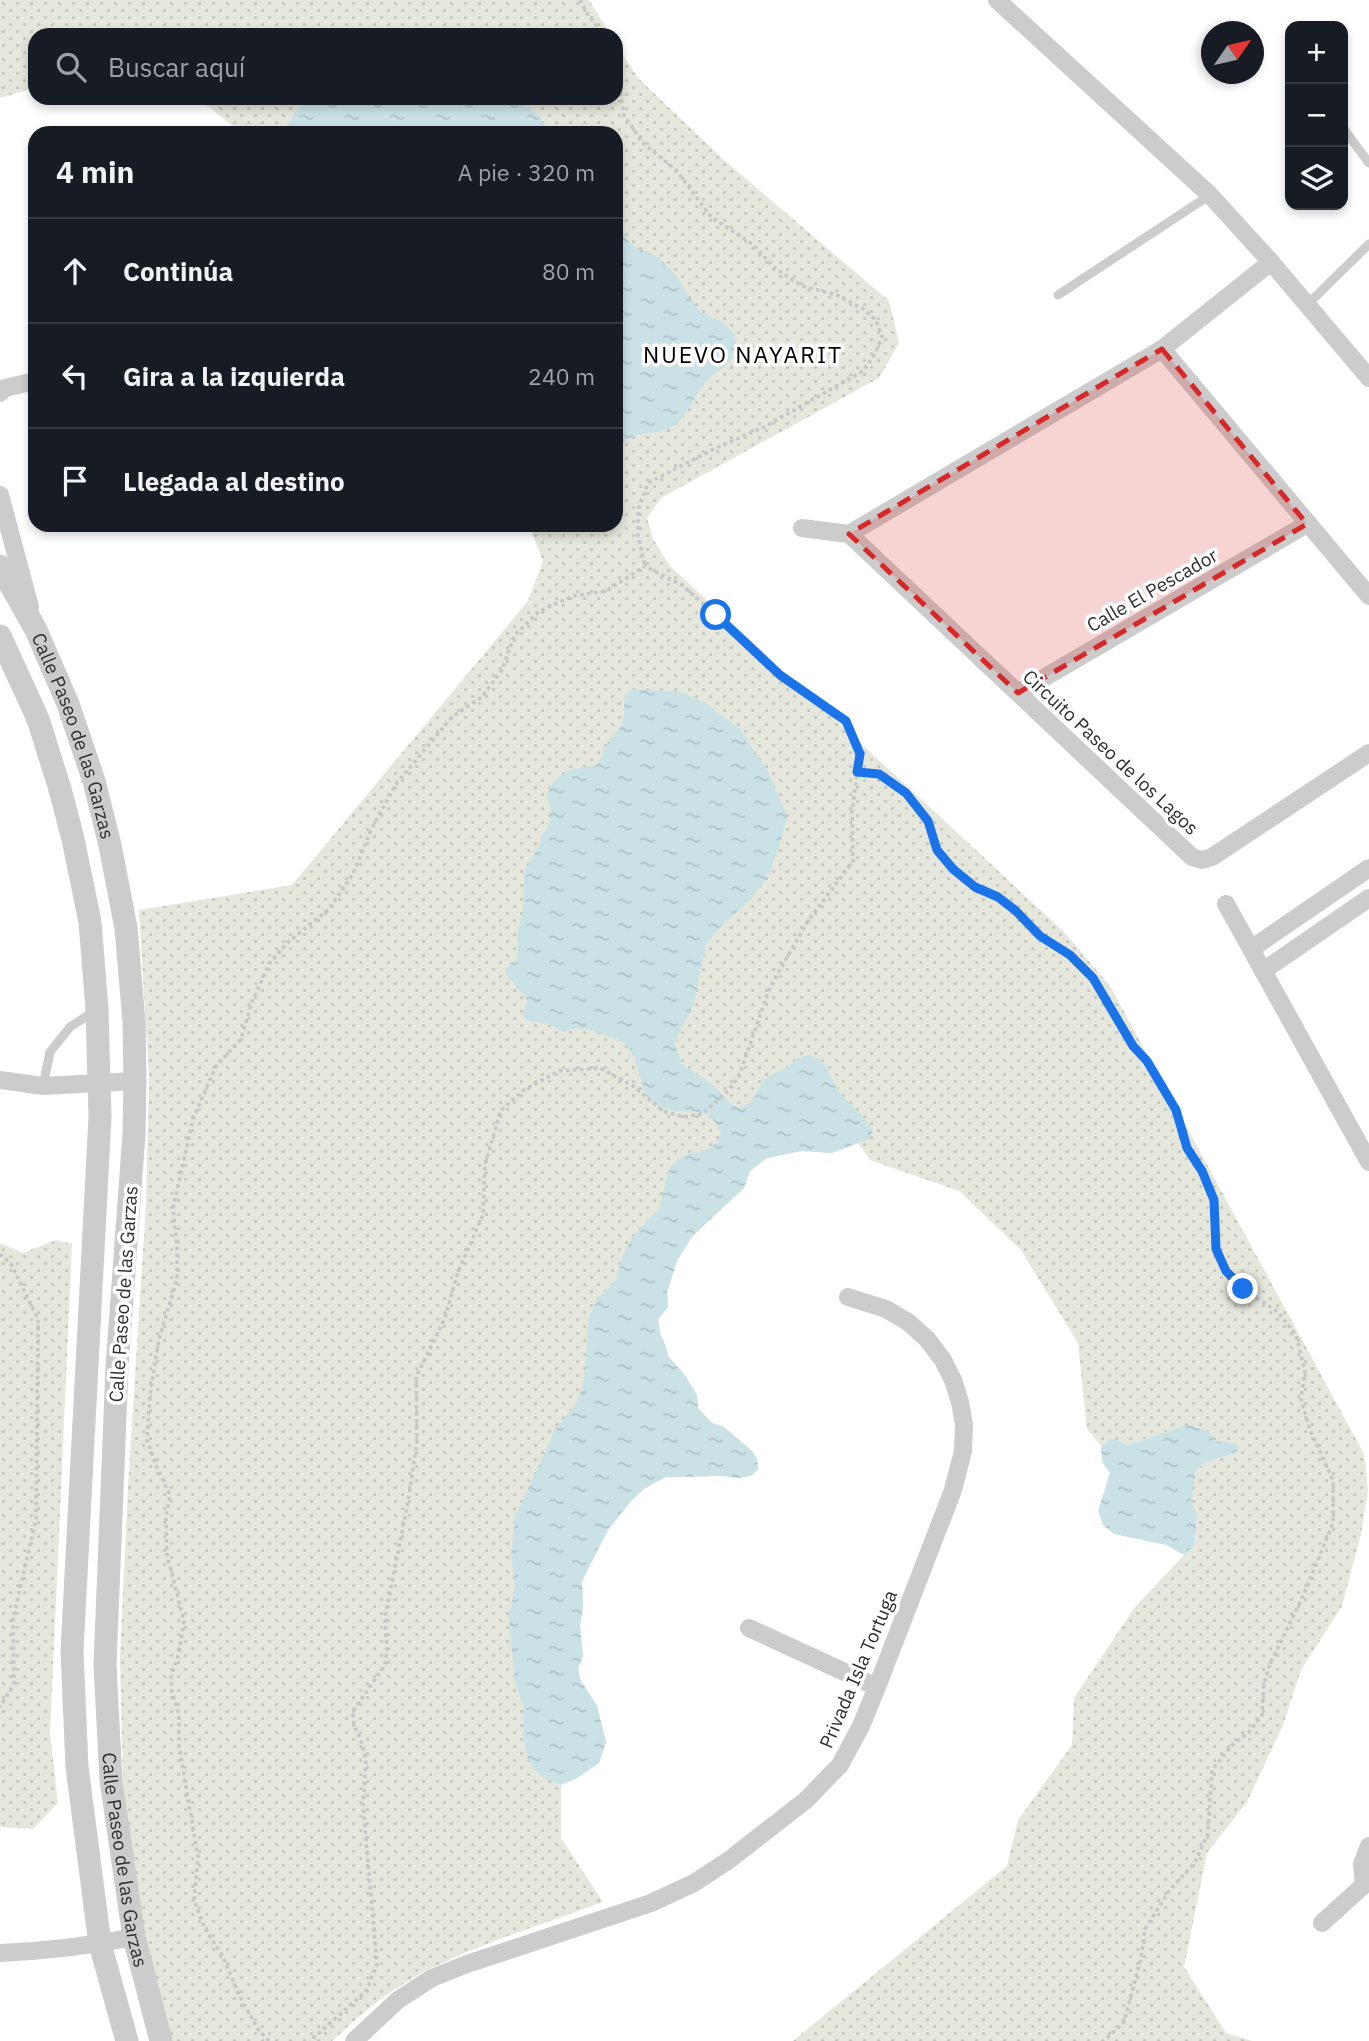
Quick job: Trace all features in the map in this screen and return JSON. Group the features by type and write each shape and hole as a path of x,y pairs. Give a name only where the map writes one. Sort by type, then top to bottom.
{"street":[{"path":"997,0 1210,195 1271,262 1369,378"},
{"path":"802,528 849,534 1161,349 1271,262"},
{"path":"1161,349 1369,596"},
{"path":"0,393 5,388 28,383"},
{"path":"0,495 36,630"},
{"name":"Calle El Pescador","path":"1018,693 1307,524"},
{"name":"Circuito Paseo de los Lagos","path":"849,534 1192,857 1202,860 1212,857 1369,753"},
{"name":"Calle Paseo de las Garzas","path":"0,566 36,630 68,704 94,780 126,928 134,1022 134,1134 116,1380 105,1665 111,1780 134,1937 161,2041"},
{"name":"Calle Paseo de las Garzas","path":"0,636 38,719 73,839 90,922 101,1082 72,1651 77,1767 100,1944 127,2041"},
{"path":"60,789 94,780"},
{"path":"1251,949 1369,867"},
{"path":"1263,971 1369,898"},
{"path":"1226,904 1369,1161"},
{"path":"0,1080 43,1086 135,1081"},
{"name":"Privada Isla Tortuga","path":"354,2041 398,2000 432,1978 651,1903 694,1883 806,1800 840,1765 861,1726 953,1490 963,1451 964,1425 953,1380 943,1360 927,1339 908,1322 886,1309 848,1297"},
{"path":"748,1628 877,1686"},
{"path":"1322,1923 1367,1886 1362,1864 1369,1846"},
{"path":"0,1953 42,1951 134,1937"}],"lane":[{"path":"1348,135 1369,163"},
{"path":"1058,295 1210,195"},
{"path":"1307,305 1369,244"},
{"path":"43,1086 50,1052 70,1027 97,1009"}],"path":[{"path":"580,0 599,28"},
{"path":"310,2041 366,1992 377,1964 363,1805 366,1760 354,1726 353,1711 385,1665 385,1617 417,1441 416,1377 445,1318 458,1272 483,1215 485,1164 501,1110 524,1090 559,1071 600,1068 633,1086 663,1111 684,1116 702,1114 729,1090 739,1076 770,987 808,921 853,861 852,811 860,754 846,721 780,675 683,586 645,566 638,537 638,510 648,484 712,450 764,427 863,371 875,354 882,337 876,320 863,309 837,295 802,286 775,268 752,244 711,218 676,170 642,142 624,115 622,105"},
{"path":"268,2041 240,1997 222,1955 205,1929 194,1900 198,1857 179,1746 179,1715 172,1692 171,1677 179,1653 184,1621 167,1555 166,1517 170,1495 147,1440 150,1394 159,1339 177,1279 173,1208 193,1119 216,1066 241,1039 252,1002 269,964 286,943 329,909 353,874 396,784 452,717 482,697 502,670 514,636 538,612 572,596 606,591 645,566"},
{"path":"857,772 879,774 906,793 928,821 937,850 953,869 975,887 998,897 1016,911 1040,936 1070,955 1093,978 1133,1046 1147,1061 1176,1110 1187,1148 1202,1171 1214,1200 1216,1249 1226,1271 1243,1289 1278,1311 1296,1335 1305,1371 1301,1399 1310,1430 1333,1480 1333,1523 1304,1594 1270,1664 1264,1684 1262,1715 1212,1770 1209,1835 1195,1862 1169,1891 1145,1929 1141,1958 1124,2022 1104,2041"},
{"path":"0,1254 11,1264 38,1319 36,1520 13,1619 14,1684 0,1707"}],"highlighted area":[{"path":"1162,349 1307,524 1018,693 849,534"}],"shaded area":[{"path":"0,0 589,0 607,28 28,28 28,90 0,98"},
{"path":"623,55 638,78 724,160 889,301 899,343 879,378 661,498 647,518 653,539 670,566 1064,932 1110,986 1364,1454 1368,1490 1361,1534 1342,1606 1301,1670 1283,1725 1247,1802 1207,1853 1184,1967 1226,2033 1252,2041 793,2041 1007,1866 1018,1820 1072,1745 1074,1698 1135,1607 1195,1545 1197,1515 1190,1502 1196,1471 1205,1462 1236,1453 1235,1443 1215,1441 1210,1432 1192,1426 1183,1426 1128,1445 1112,1438 1101,1446 1087,1429 1078,1343 1021,1250 959,1191 870,1160 858,1143 832,1153 801,1151 767,1158 750,1171 744,1188 692,1237 677,1261 667,1292 668,1307 658,1319 668,1356 697,1395 698,1409 712,1423 724,1427 752,1451 757,1459 758,1469 752,1475 739,1478 666,1477 645,1488 608,1530 582,1581 583,1606 580,1626 583,1656 578,1668 580,1679 597,1706 606,1742 599,1763 561,1785 561,1838 603,1902 435,1966 391,1992 332,2041 172,2041 141,1928 123,1779 120,1659 146,1204 149,1077 139,910 292,885 528,601 543,561 532,532 623,532 623,126 232,126 207,105 623,105"},
{"path":"56,1240 72,1244 50,1734 58,1803 33,1829 0,1827 0,1243 23,1253"}],"water":[{"path":"525,105 537,114 545,126 287,126 302,106"},
{"path":"623,231 627,240 639,249 658,257 676,275 700,312 721,321 734,333 738,346 730,361 705,383 687,412 672,427 629,438 623,444"},
{"path":"632,689 681,692 707,704 740,729 768,772 787,816 770,872 751,899 718,929 706,945 693,1006 674,1043 679,1061 738,1108 751,1101 769,1076 805,1056 818,1058 827,1068 840,1093 873,1130 869,1139 832,1153 801,1151 767,1158 750,1171 744,1188 691,1237 677,1261 667,1292 668,1307 658,1319 668,1356 697,1395 698,1408 712,1423 724,1427 752,1451 757,1459 758,1469 752,1475 739,1478 666,1477 645,1488 608,1530 582,1581 583,1606 580,1626 583,1656 578,1668 580,1679 597,1706 606,1742 599,1763 561,1785 543,1777 534,1769 528,1759 523,1734 524,1710 514,1678 509,1615 515,1586 511,1555 515,1517 556,1428 575,1405 583,1386 588,1319 597,1300 616,1280 623,1255 633,1236 659,1209 671,1166 683,1156 708,1149 717,1143 721,1134 710,1116 667,1109 650,1099 633,1055 621,1041 583,1029 564,1032 526,1019 523,1016 527,1000 506,974 509,964 516,960 517,934 523,912 524,873 549,825 551,809 547,798 548,791 556,779 569,770 597,765 607,744 622,723 625,699"},
{"path":"1183,1426 1210,1432 1215,1441 1235,1443 1239,1448 1236,1453 1205,1462 1196,1471 1191,1502 1197,1515 1195,1545 1184,1555 1166,1545 1114,1534 1103,1525 1098,1511 1110,1473 1102,1462 1101,1446 1112,1438 1128,1445"}],"district":[{"name":"NUEVO NAYARIT","path":"743,355"}],"route":[{"path":"716,615 780,675 846,721 860,754 857,772 879,774 906,793 928,821 937,850 953,869 975,887 998,897 1016,911 1040,936 1070,955 1093,978 1111,1012 1133,1046 1147,1061 1176,1110 1187,1148 1202,1171 1214,1200 1216,1249 1226,1271 1243,1289"}]}
